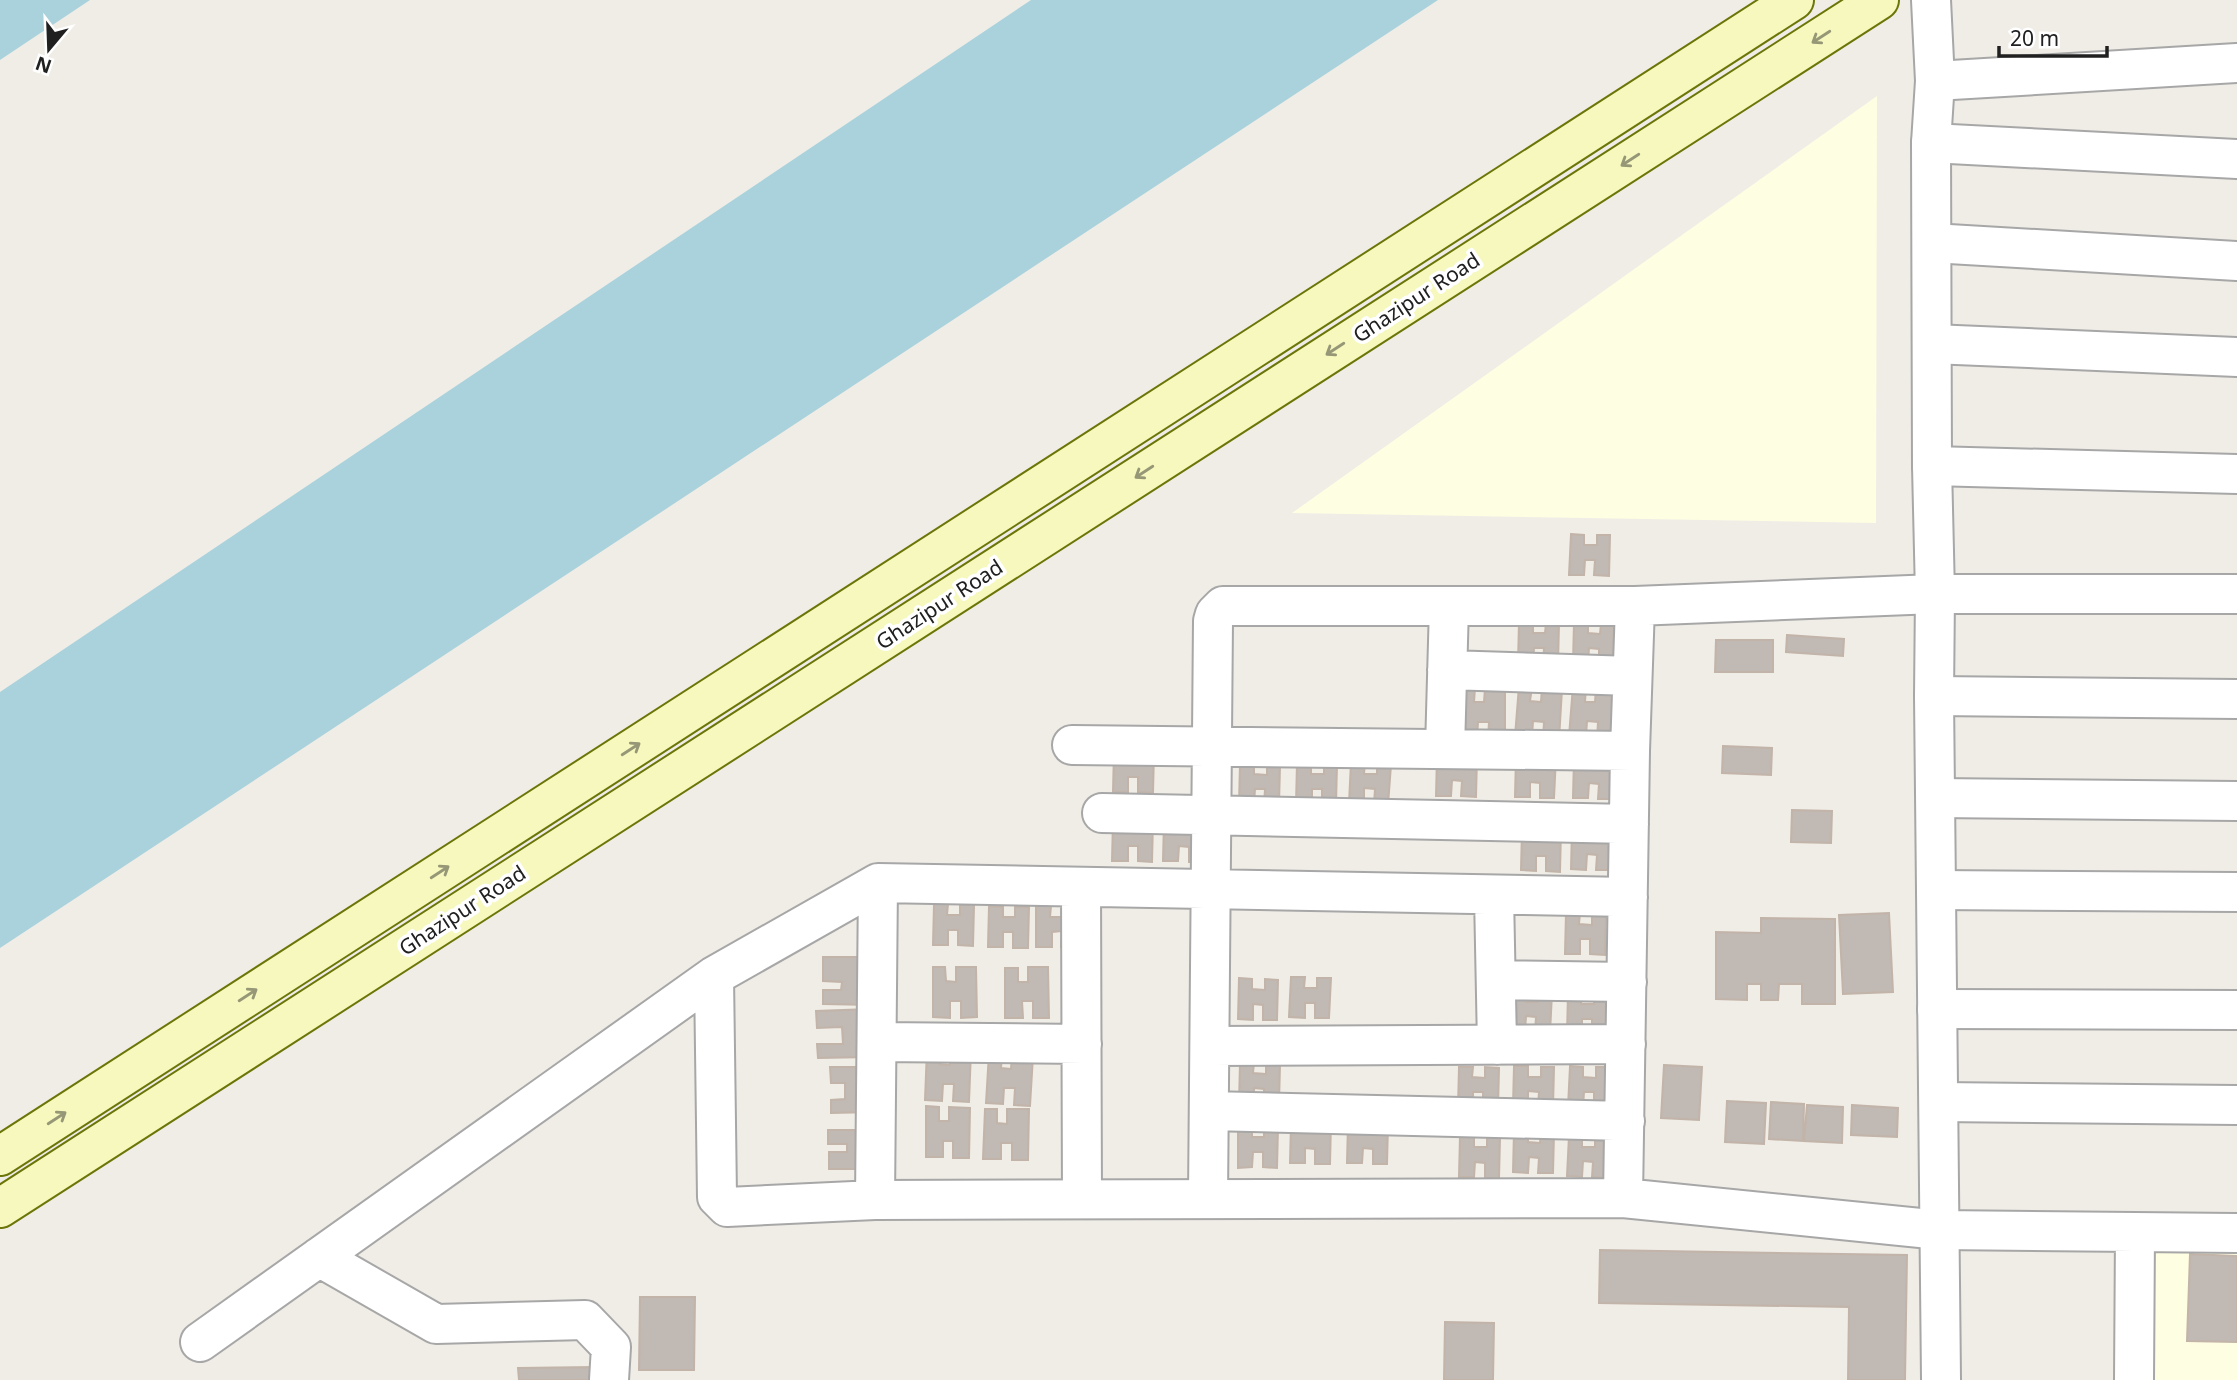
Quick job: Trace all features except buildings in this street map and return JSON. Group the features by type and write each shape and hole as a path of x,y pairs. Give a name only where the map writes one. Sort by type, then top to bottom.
{"main road":[{"name":"Ghazipur Road","path":"0,1156 1794,0"},
{"name":"Ghazipur Road","path":"0,1208 1879,0"}],"street":[{"path":"1931,0 1935,81 1931,143 1932,466 1941,1380"},
{"path":"1935,81 2237,63"},
{"path":"1931,143 2237,159"},
{"path":"1932,243 2237,261"},
{"path":"1932,344 2237,357"},
{"path":"1932,466 2237,474"},
{"path":"1208,1198 1213,621 1215,614 1223,606 1635,606 1935,594 2237,594"},
{"path":"1445,749 1448,606"},
{"path":"1623,1198 1635,606"},
{"path":"1447,670 1632,676"},
{"path":"1934,696 2237,699"},
{"path":"1072,745 1630,751"},
{"path":"1936,798 2237,801"},
{"path":"1102,813 1629,824"},
{"path":"200,1342 714,976 878,883 1628,897"},
{"path":"875,1200 878,883"},
{"path":"1081,887 1082,1199"},
{"path":"1937,890 2237,892"},
{"path":"1494,895 1497,1045"},
{"path":"714,976 717,1197 727,1206 875,1200 1623,1198 1940,1230 2237,1233"},
{"path":"1496,979 1627,982"},
{"path":"1937,1009 2237,1010"},
{"path":"878,1042 1083,1044"},
{"path":"1210,1046 1626,1044"},
{"path":"1938,1102 2237,1105"},
{"path":"1209,1111 1625,1121"},
{"path":"2134,1380 2135,1233"},
{"path":"319,1257 436,1324 585,1320 611,1347 609,1380"}],"shaded area":[{"path":"1877,96 1876,523 1292,513"},
{"path":"2146,1250 2237,1250 2237,1380 2145,1380"}],"water":[{"path":"0,0 90,0 0,60"},
{"path":"1031,0 1438,0 0,948 0,692"}]}
